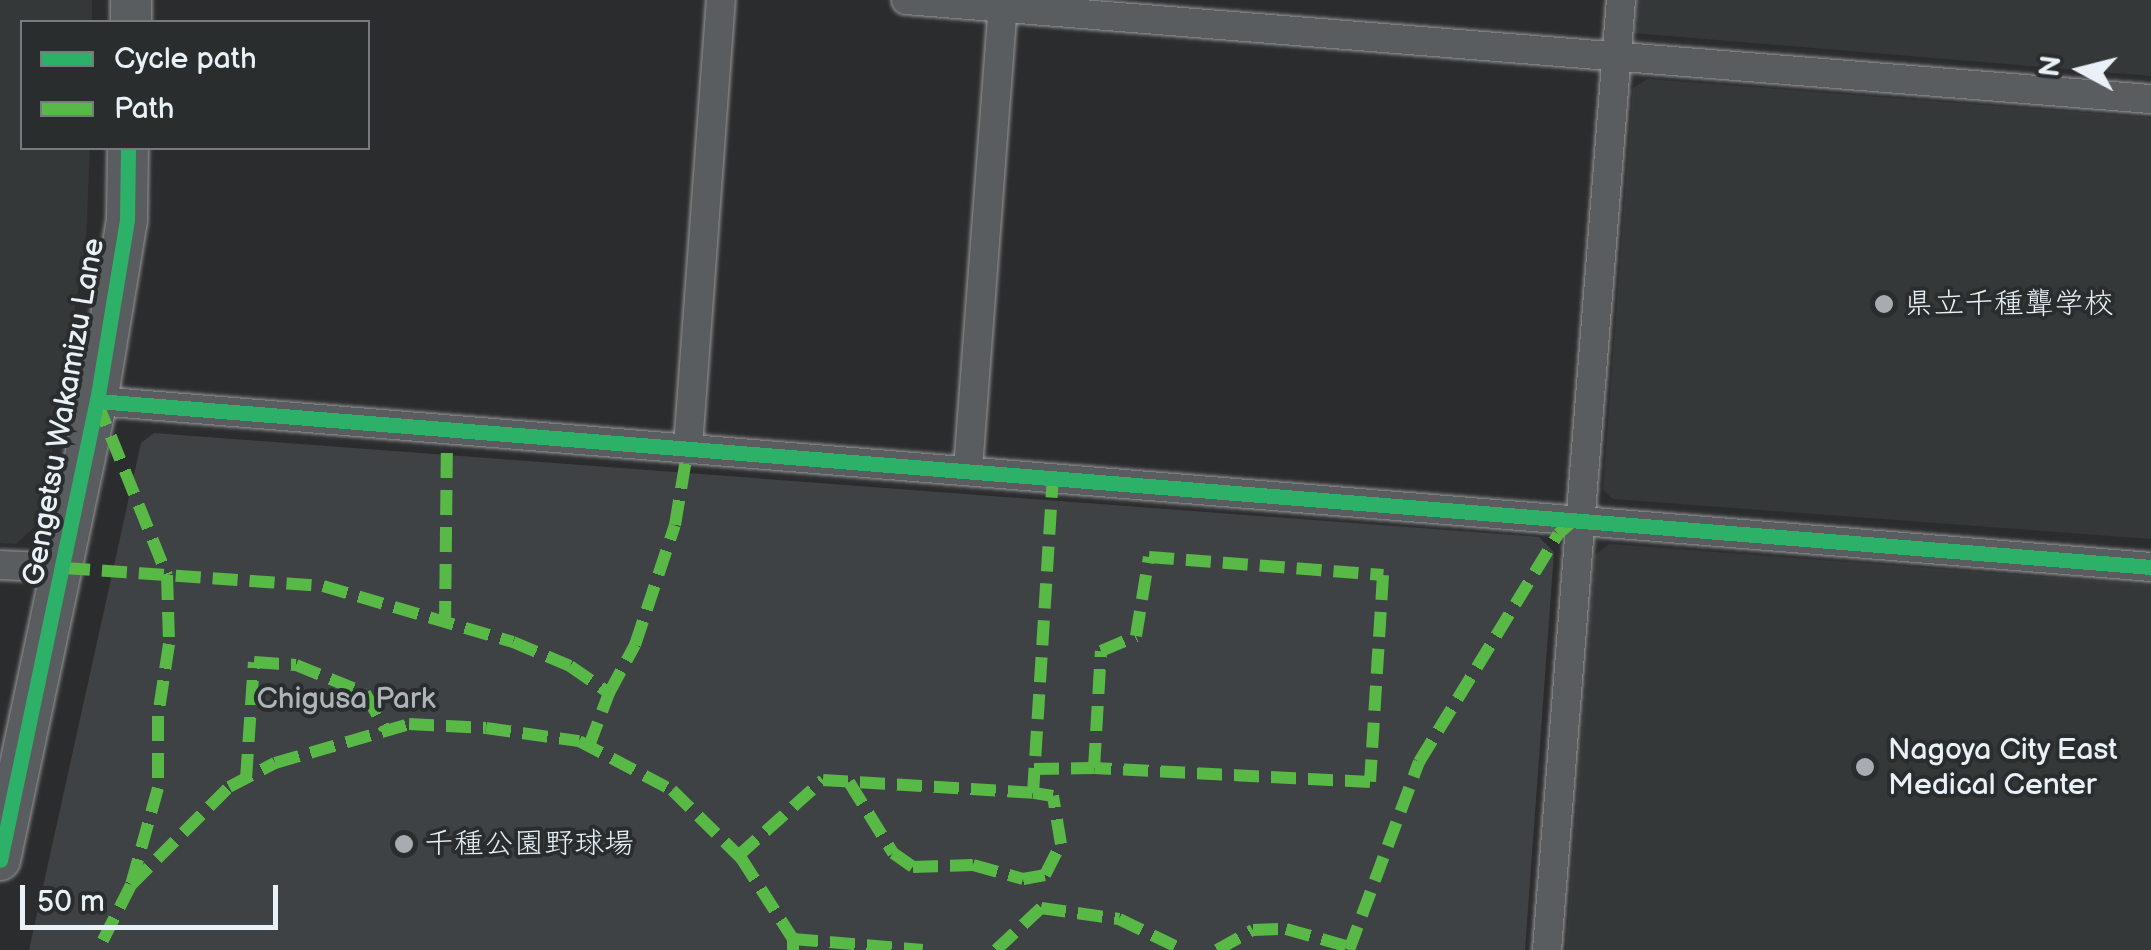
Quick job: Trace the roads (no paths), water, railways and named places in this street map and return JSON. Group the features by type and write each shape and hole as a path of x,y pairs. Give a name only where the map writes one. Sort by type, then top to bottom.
{"street":[{"path":"688,448 722,0"},
{"path":"906,0 2151,99"},
{"path":"1547,950 1621,0"},
{"path":"968,469 1003,8"},
{"name":"Gengetsu Wakamizu Lane","path":"0,860 65,568 97,401 126,220 128,150"},
{"path":"97,401 1578,517 2151,567"},
{"path":"0,565 65,568"}],"place":[{"name":"県立千種聾学校","path":"1884,304"},
{"name":"Nagoya City East Medical Center","path":"1865,767"},
{"name":"千種公園野球場","path":"404,844"}],"park label":[{"name":"Chigusa Park","path":"346,699"}]}
